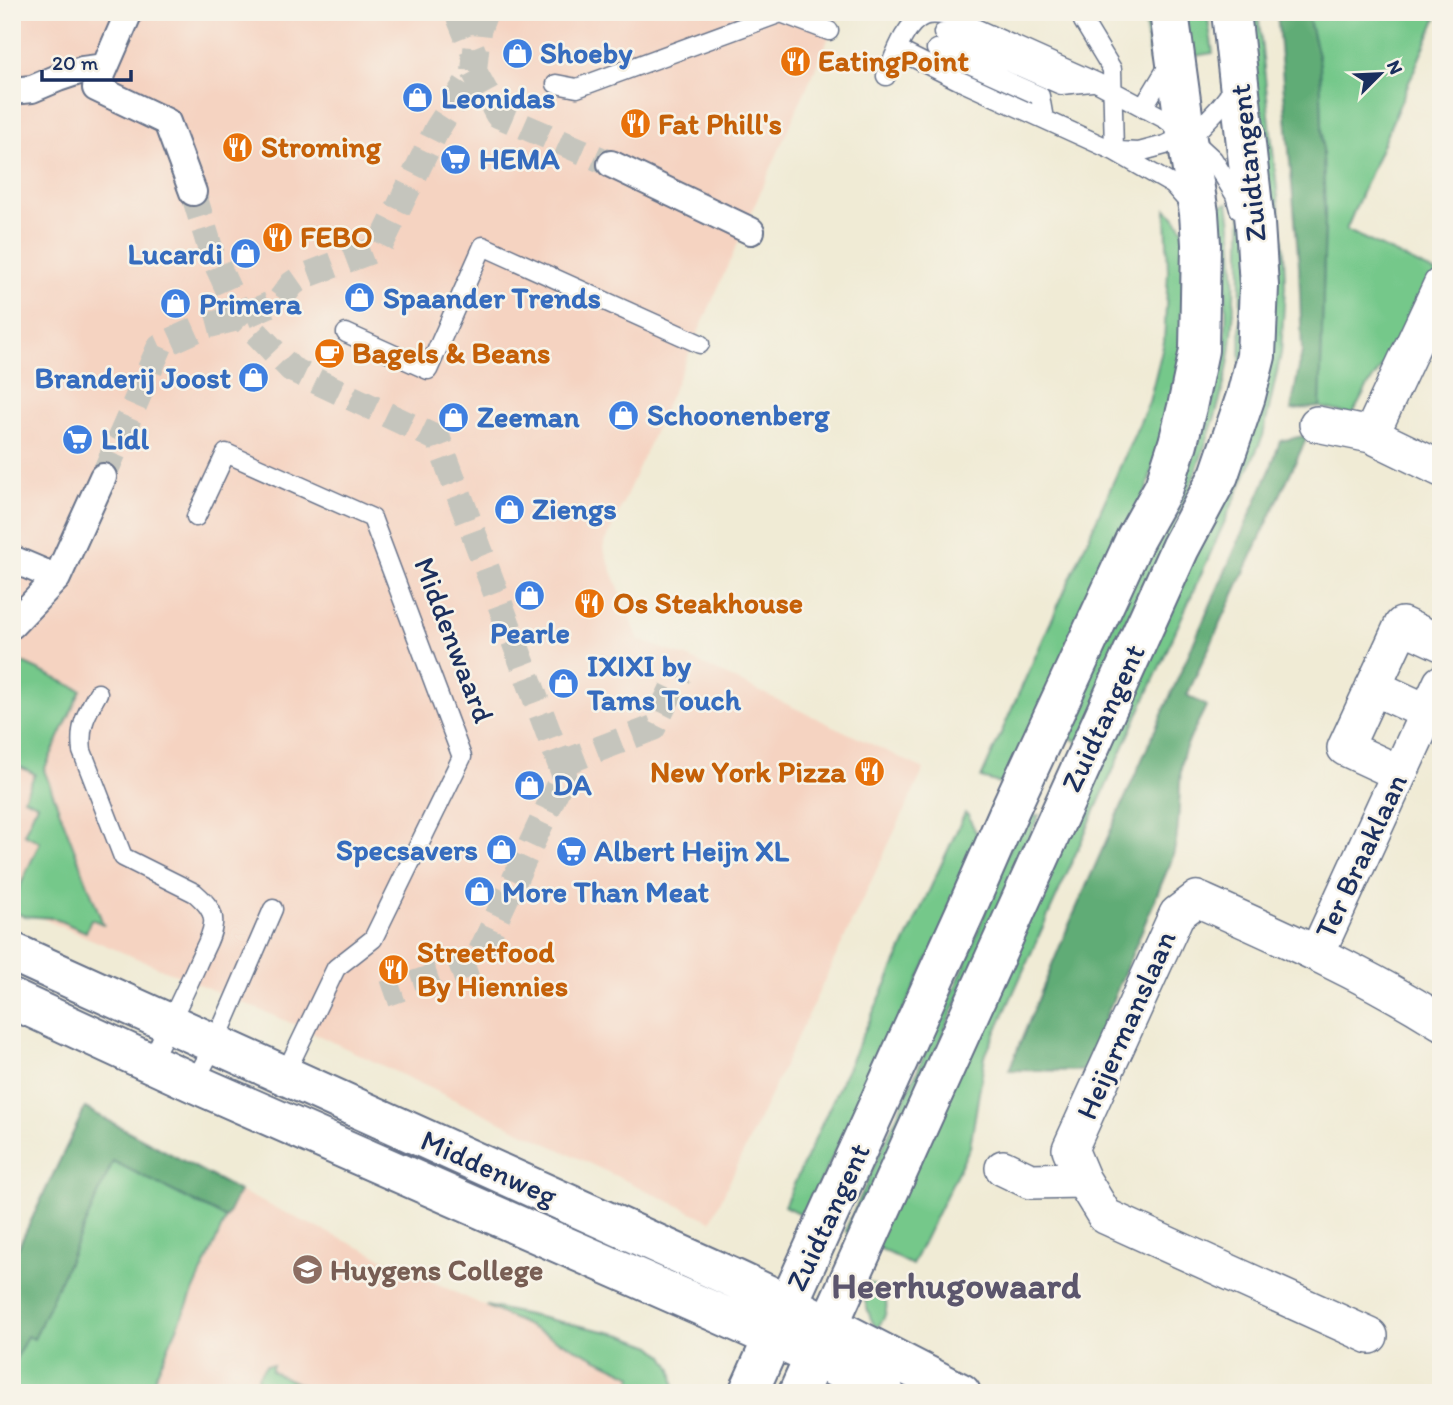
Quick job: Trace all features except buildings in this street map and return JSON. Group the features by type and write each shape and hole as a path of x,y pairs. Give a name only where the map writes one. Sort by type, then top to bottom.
{"main road":[{"name":"Zuidtangent","path":"748,1393 1011,807 1135,539 1164,487 1187,407 1199,350 1201,244 1199,213 1169,12"},
{"name":"Zuidtangent","path":"798,1393 1174,562 1219,475 1246,396 1256,356 1259,286 1255,224 1231,12"},
{"name":"Middenweg","path":"12,952 284,1076 822,1341 961,1393"},
{"name":"Middenweg","path":"12,999 194,1083 780,1321"},
{"name":"Middenweg","path":"822,1341 885,1393"}],"street":[{"path":"129,12 96,88 167,122 193,192"},
{"path":"12,92 32,89 82,70 105,67"},
{"path":"611,164 751,231"},
{"path":"1371,435 1441,285"},
{"path":"1317,424 1371,435 1441,468"},
{"path":"12,625 57,578 103,477"},
{"path":"12,559 57,578"},
{"path":"1399,773 1345,748 1402,625 1441,643"},
{"path":"1373,687 1434,697"},
{"name":"Ter Braaklaan","path":"1317,953 1434,697"},
{"name":"Heijermanslaan","path":"1370,1336 1105,1216 1083,1180 1070,1149 1177,914 1197,899 1317,953 1408,1001 1441,1022"},
{"path":"1003,1168 1030,1181 1083,1180"}],"lane":[{"path":"1082,12 1083,21 1112,69 1114,151"},
{"path":"556,84 577,88 781,13 830,31"},
{"path":"886,76 908,27 924,16 935,14 946,15 1096,82 1165,119 1213,159 1235,195 1258,261"},
{"path":"1044,119 1040,96 939,41 1061,85 1096,82"},
{"path":"898,50 956,88 1044,119 1114,151 1173,185 1199,213"},
{"path":"1144,108 1174,54"},
{"path":"1114,151 1139,152 1165,145 1200,128 1239,82"},
{"path":"346,333 428,370 483,246 700,344"},
{"name":"Middenwaard","path":"196,517 226,453 372,518 462,757 373,939 336,968 284,1076"},
{"path":"98,693 87,712 80,734 82,751 124,857 195,893 212,913 214,923 150,1063"},
{"path":"194,1083 215,1043 273,909"}],"shaded area":[{"path":"12,12 840,12 603,548 639,640 689,658 924,769 711,1221 303,1028 12,906"},
{"name":"Huygens College","path":"239,1191 634,1376 626,1393 149,1393"}],"green space":[{"path":"1144,12 1150,12 1155,54 1152,64 1150,63"},
{"path":"1184,12 1207,12 1213,53 1188,57"},
{"path":"1242,12 1258,12 1284,254 1281,353 1263,436 985,1056 970,1147 912,1265 873,1245 1240,449"},
{"path":"1277,12 1307,12 1320,65 1325,217 1320,407 1291,410 1302,352 1299,265"},
{"path":"1307,12 1439,12 1346,230 1438,274 1413,324 1368,386 1352,415 1320,407 1325,217 1320,65"},
{"path":"1228,203 1234,303 1230,354 1222,391 1206,444 1167,546 1080,743 1056,732 1187,474 1216,390 1226,333 1226,276 1223,241 1213,208"},
{"path":"1166,209 1183,229 1188,336 1147,489 1003,784 981,778 1149,402 1164,342 1168,272"},
{"path":"1308,435 1187,695 1206,706 1183,754 1175,847 1083,1071 1009,1070 1065,934 1270,470 1280,441"},
{"path":"12,658 81,690 44,770 103,924 91,919 86,932 53,918 23,916 12,911 12,904 40,842 24,834 37,804 24,798 35,774 12,763 12,704 17,695 12,692"},
{"path":"965,813 977,835 979,854 804,1216 784,1206"},
{"path":"1039,815 854,1236 846,1232 847,1227 967,960 1021,817"},
{"path":"85,1108 239,1191 226,1218 113,1161 34,1339 27,1336 12,1367 12,1251 16,1252"},
{"path":"113,1161 226,1218 148,1393 12,1393 12,1367 27,1335 34,1338"},
{"path":"862,1281 878,1288 885,1299 885,1314 876,1329 866,1306"},
{"path":"486,1306 623,1335 652,1346 664,1356 672,1369 676,1393 626,1393 633,1376"},
{"path":"266,1365 273,1365 271,1371 318,1393 258,1393 258,1378"}],"tunnel":[{"path":"457,12 475,56"},
{"path":"103,477 160,346 202,327 241,317 280,300 292,284 302,277 379,248 437,129 474,71 478,31 485,12"},
{"path":"474,71 498,115 611,164"},
{"path":"193,192 212,254 241,317 291,369 438,439 564,774 476,962 385,994"},
{"path":"560,764 653,728 679,675"}],"place":[{"name":"Shoeby","path":"517,53"},
{"name":"EatingPoint","path":"795,61"},
{"name":"Leonidas","path":"418,98"},
{"name":"Fat Phill's","path":"635,124"},
{"name":"Stroming","path":"238,147"},
{"name":"HEMA","path":"456,159"},
{"name":"FEBO","path":"277,237"},
{"name":"Lucardi","path":"246,254"},
{"name":"Spaander Trends","path":"360,298"},
{"name":"Primera","path":"176,304"},
{"name":"Bagels & Beans","path":"329,353"},
{"name":"Branderij Joost","path":"254,378"},
{"name":"Schoonenberg","path":"624,415"},
{"name":"Zeeman","path":"454,417"},
{"name":"Lidl","path":"78,439"},
{"name":"Ziengs","path":"509,509"},
{"name":"Pearle","path":"530,595"},
{"name":"Os Steakhouse","path":"590,603"},
{"name":"IXIXI by Tams Touch","path":"564,683"},
{"name":"New York Pizza","path":"869,772"},
{"name":"DA","path":"530,785"},
{"name":"Specsavers","path":"501,850"},
{"name":"Albert Heijn XL","path":"571,851"},
{"name":"More Than Meat","path":"479,892"},
{"name":"Streetfood By Hiennies","path":"394,969"},
{"name":"Huygens College","path":"307,1270"}],"district":[{"name":"Heerhugowaard","path":"956,1285"}]}
